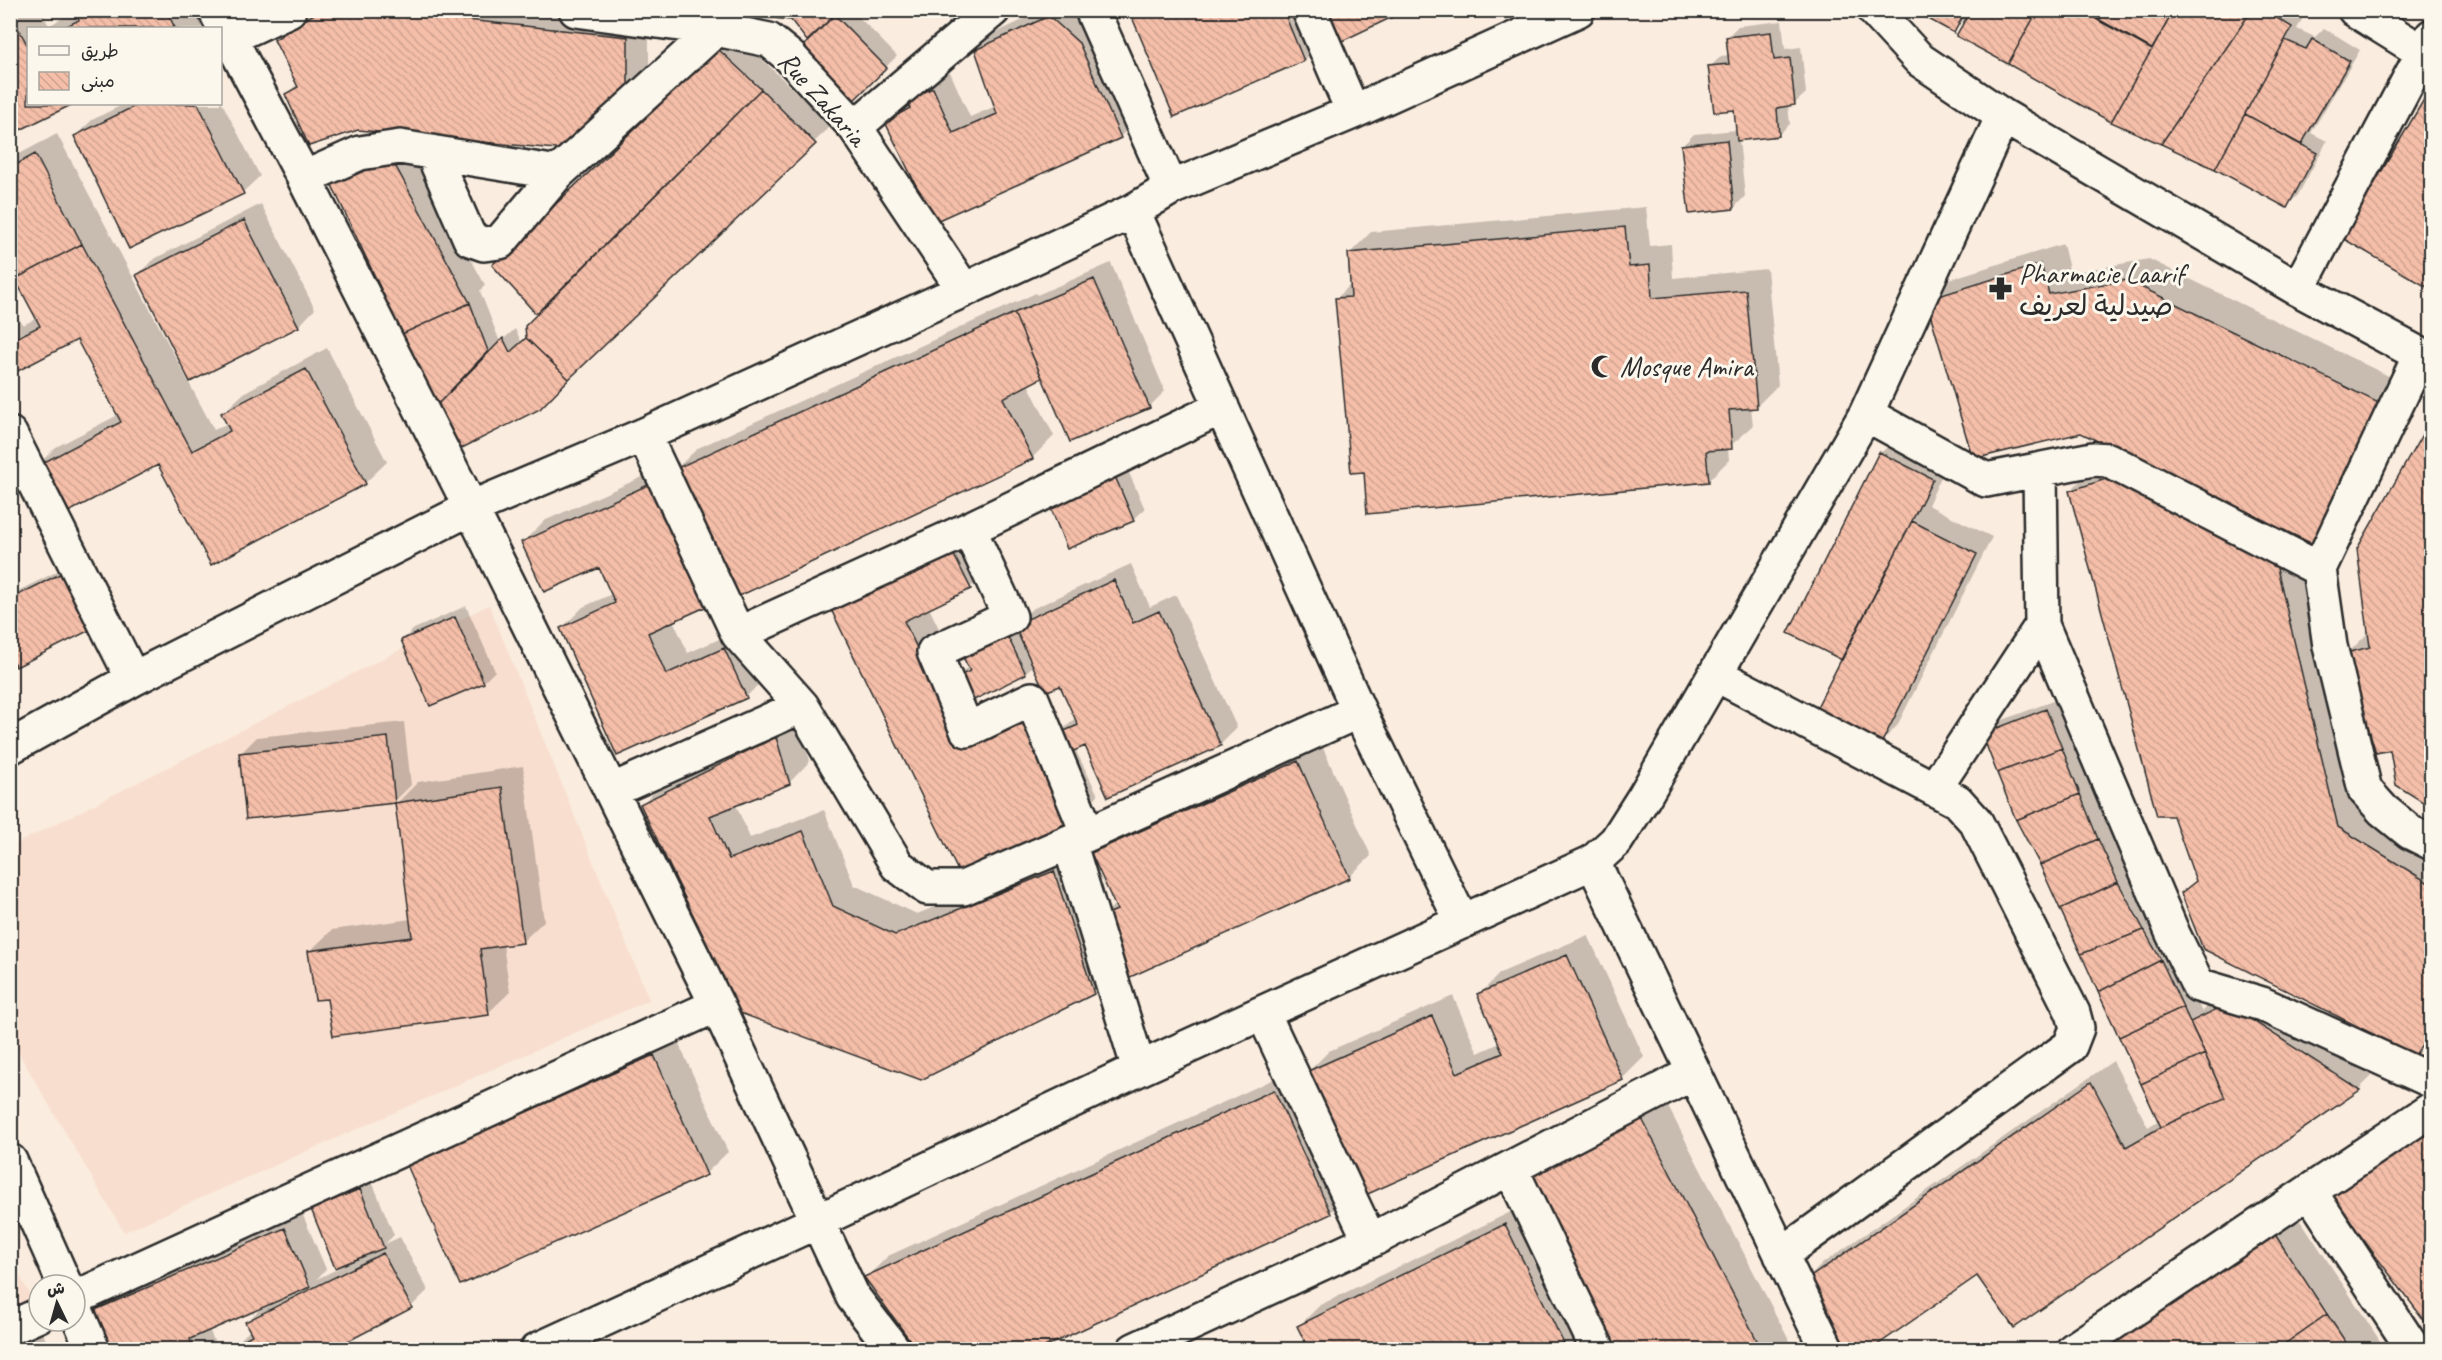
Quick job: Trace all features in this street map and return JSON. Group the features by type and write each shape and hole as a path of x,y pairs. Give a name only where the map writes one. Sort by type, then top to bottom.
{"street":[{"path":"289,10 222,24 304,178 471,508 717,1005 816,1222 853,1297 894,1350"},
{"name":"Rue Zakaria","path":"576,10 716,29 769,40 790,57 855,126 964,290"},
{"path":"855,126 993,10"},
{"path":"1092,10 1171,188"},
{"path":"1309,10 1353,112"},
{"path":"10,747 133,678 471,508 644,435 964,290 1133,211 1171,188 1353,112 1578,10"},
{"path":"1874,10 1920,60 2003,116 2298,289 2426,358 2319,568 2330,646 2365,789 2383,810 2410,832 2432,843"},
{"path":"2298,289 2428,49 2355,10"},
{"path":"432,152 470,239 483,244 500,242 558,173 716,29"},
{"path":"537,1350 816,1222 1139,1069 1593,862 1616,841 1644,797 1717,675 1866,414 2003,116"},
{"path":"304,178 360,153 379,148 400,147 558,173"},
{"path":"1133,211 1359,711 1462,922"},
{"path":"738,634 969,529 1222,407"},
{"path":"1866,414 1986,480 2093,459 2108,460 2319,568"},
{"path":"10,434 23,490 133,678"},
{"path":"644,435 738,634 802,706 897,865 927,888 963,888 1359,711"},
{"path":"2040,471 2042,625 2173,934 2198,985 2262,1004 2432,1081"},
{"path":"969,529 1010,617 934,652 967,730 1032,699 1079,838 1139,1069"},
{"path":"1935,788 2042,625"},
{"path":"1717,675 1957,801 1976,822 2073,1013 2077,1028 2070,1046 1781,1255"},
{"path":"611,791 802,706"},
{"path":"1593,862 1827,1350"},
{"path":"87,1293 717,1005"},
{"path":"1263,1013 1370,1241"},
{"path":"1148,1347 1370,1241 1693,1073"},
{"path":"2073,1350 2432,1109"},
{"path":"10,1161 60,1273"},
{"path":"1511,1169 1598,1350"},
{"path":"2310,1192 2414,1350"},
{"path":"10,1329 27,1321"},
{"path":"86,1333 93,1350"}],"shaded area":[{"path":"489,605 649,1000 124,1232 11,1040 10,847"},
{"path":"10,1258 27,1289 27,1316 10,1322"}],"building":[{"path":"74,10 166,10 174,27 65,27 79,20"},
{"path":"320,10 372,10 628,37 628,94 566,150 358,130 309,146 285,94 298,87 274,40"},
{"path":"702,10 840,10 807,41 791,20"},
{"path":"1129,10 1283,10 1304,61 1174,117"},
{"path":"1328,10 1407,10 1342,41"},
{"path":"1912,10 1966,10 1954,33"},
{"path":"1971,10 2038,10 2008,64 1956,36"},
{"path":"2038,10 2082,10 2152,49 2111,122 2008,64"},
{"path":"2082,10 2105,10 2099,21"},
{"path":"2105,10 2174,10 2152,50 2099,21"},
{"path":"2174,10 2252,10 2161,144 2111,122"},
{"path":"2252,10 2264,10 2292,27 2215,169 2161,144"},
{"path":"10,14 27,44 27,105 71,105 10,135"},
{"path":"835,15 887,68 852,102 800,49"},
{"path":"1049,16 1079,43 1121,138 934,222 885,122 910,108 905,101 933,88 953,133 997,114 975,50"},
{"path":"1771,32 1774,60 1790,58 1795,105 1777,108 1779,136 1737,141 1734,110 1714,112 1708,66 1729,64 1726,37"},
{"path":"2312,39 2350,61 2301,145 2245,114 2285,40 2306,49"},
{"path":"718,49 761,89 536,314 492,265"},
{"path":"761,89 816,144 569,379 526,338 525,326"},
{"path":"2426,96 2432,99 2432,290 2342,238"},
{"path":"137,105 199,105 244,194 129,249 74,136"},
{"path":"2245,114 2317,153 2287,208 2215,169"},
{"path":"1727,140 1734,209 1689,214 1681,145"},
{"path":"35,154 82,244 15,279 10,271 10,168"},
{"path":"363,165 396,167 470,303 402,334 331,183"},
{"path":"244,220 299,327 190,382 136,275"},
{"path":"1625,227 1629,267 1650,265 1652,298 1746,290 1757,408 1729,410 1732,449 1706,451 1709,482 1367,514 1364,472 1351,473 1335,298 1351,297 1348,253"},
{"path":"82,244 192,451 230,431 221,413 306,369 366,484 211,565 158,465 59,517 33,468 121,422 77,340 10,375 10,341 40,326 15,279"},
{"path":"2041,264 2049,294 2127,280 2385,406 2315,545 2081,433 1973,459 1926,300"},
{"path":"1094,279 1150,408 1070,442 1014,313"},
{"path":"470,303 488,351 437,405 402,334"},
{"path":"1014,313 1042,378 1003,398 1033,459 735,598 675,469"},
{"path":"503,338 510,352 526,338 569,379 540,409 460,449 437,405"},
{"path":"2432,417 2432,808 2396,785 2390,750 2376,753 2346,653 2370,647 2357,549"},
{"path":"1879,452 1933,479 1842,660 1788,633"},
{"path":"1114,474 1134,521 1067,549 1048,501"},
{"path":"2109,478 2276,564 2338,827 2432,885 2432,1032 2415,1055 2203,949 2181,893 2196,881 2173,816 2157,816 2069,491"},
{"path":"657,481 712,604 648,633 666,674 724,648 747,698 617,756 560,628 615,603 599,568 544,592 521,542"},
{"path":"1912,521 1977,554 1881,744 1815,711"},
{"path":"948,543 971,589 904,621 966,748 1028,718 1077,818 960,875 827,601"},
{"path":"68,570 98,626 16,667 10,657 10,599"},
{"path":"1114,580 1133,623 1159,611 1221,746 1108,797 1085,746 1065,755 1055,735 1078,725 1060,686 1045,692 1014,625"},
{"path":"455,617 484,683 430,706 401,640"},
{"path":"1006,633 1026,674 968,703 955,678 970,671 962,655"},
{"path":"2046,709 2062,748 1997,773 1982,734"},
{"path":"388,737 395,803 246,819 239,753"},
{"path":"776,737 790,784 710,816 729,859 803,831 833,906 895,935 1054,871 1094,994 921,1080 740,1013 640,804"},
{"path":"2062,748 2080,794 2016,820 1997,773"},
{"path":"1298,761 1350,878 1128,978 1100,917 1117,910 1091,853"},
{"path":"502,787 523,943 480,949 489,1015 333,1036 327,999 315,1000 308,951 412,937 395,803"},
{"path":"2080,794 2098,839 2040,865 2016,820"},
{"path":"2098,839 2118,882 2060,909 2040,865"},
{"path":"2118,882 2144,930 2081,954 2060,909"},
{"path":"2144,930 2161,960 2098,992 2081,954"},
{"path":"1567,955 1623,1080 1361,1197 1306,1072 1432,1016 1457,1073 1503,1053 1477,994"},
{"path":"2161,960 2183,1007 2119,1037 2098,992"},
{"path":"2227,1004 2360,1090 2014,1328 1977,1276 1870,1350 1835,1350 1799,1285 2091,1082 2126,1147 2161,1127 2225,1098 2190,1022"},
{"path":"2183,1007 2205,1054 2141,1084 2119,1037"},
{"path":"2205,1054 2225,1098 2161,1127 2141,1084"},
{"path":"654,1055 707,1175 460,1285 407,1165"},
{"path":"1274,1090 1331,1214 1038,1350 917,1350 864,1277"},
{"path":"1640,1115 1762,1350 1613,1350 1523,1177"},
{"path":"2432,1119 2432,1327 2430,1328 2326,1190"},
{"path":"360,1189 384,1248 335,1268 311,1209"},
{"path":"1505,1224 1567,1350 1309,1350 1297,1326"},
{"path":"285,1228 310,1287 190,1339 194,1350 101,1350 87,1314"},
{"path":"2274,1233 2327,1314 2276,1350 2102,1350"},
{"path":"383,1253 412,1308 331,1350 234,1350 232,1346 252,1335 245,1322"},
{"path":"2327,1314 2351,1350 2276,1350"}],"place":[{"name":"Pharmacie Laarif صيدلية لعريف","path":"2001,289"},
{"name":"Mosque Amira","path":"1602,366"}]}
